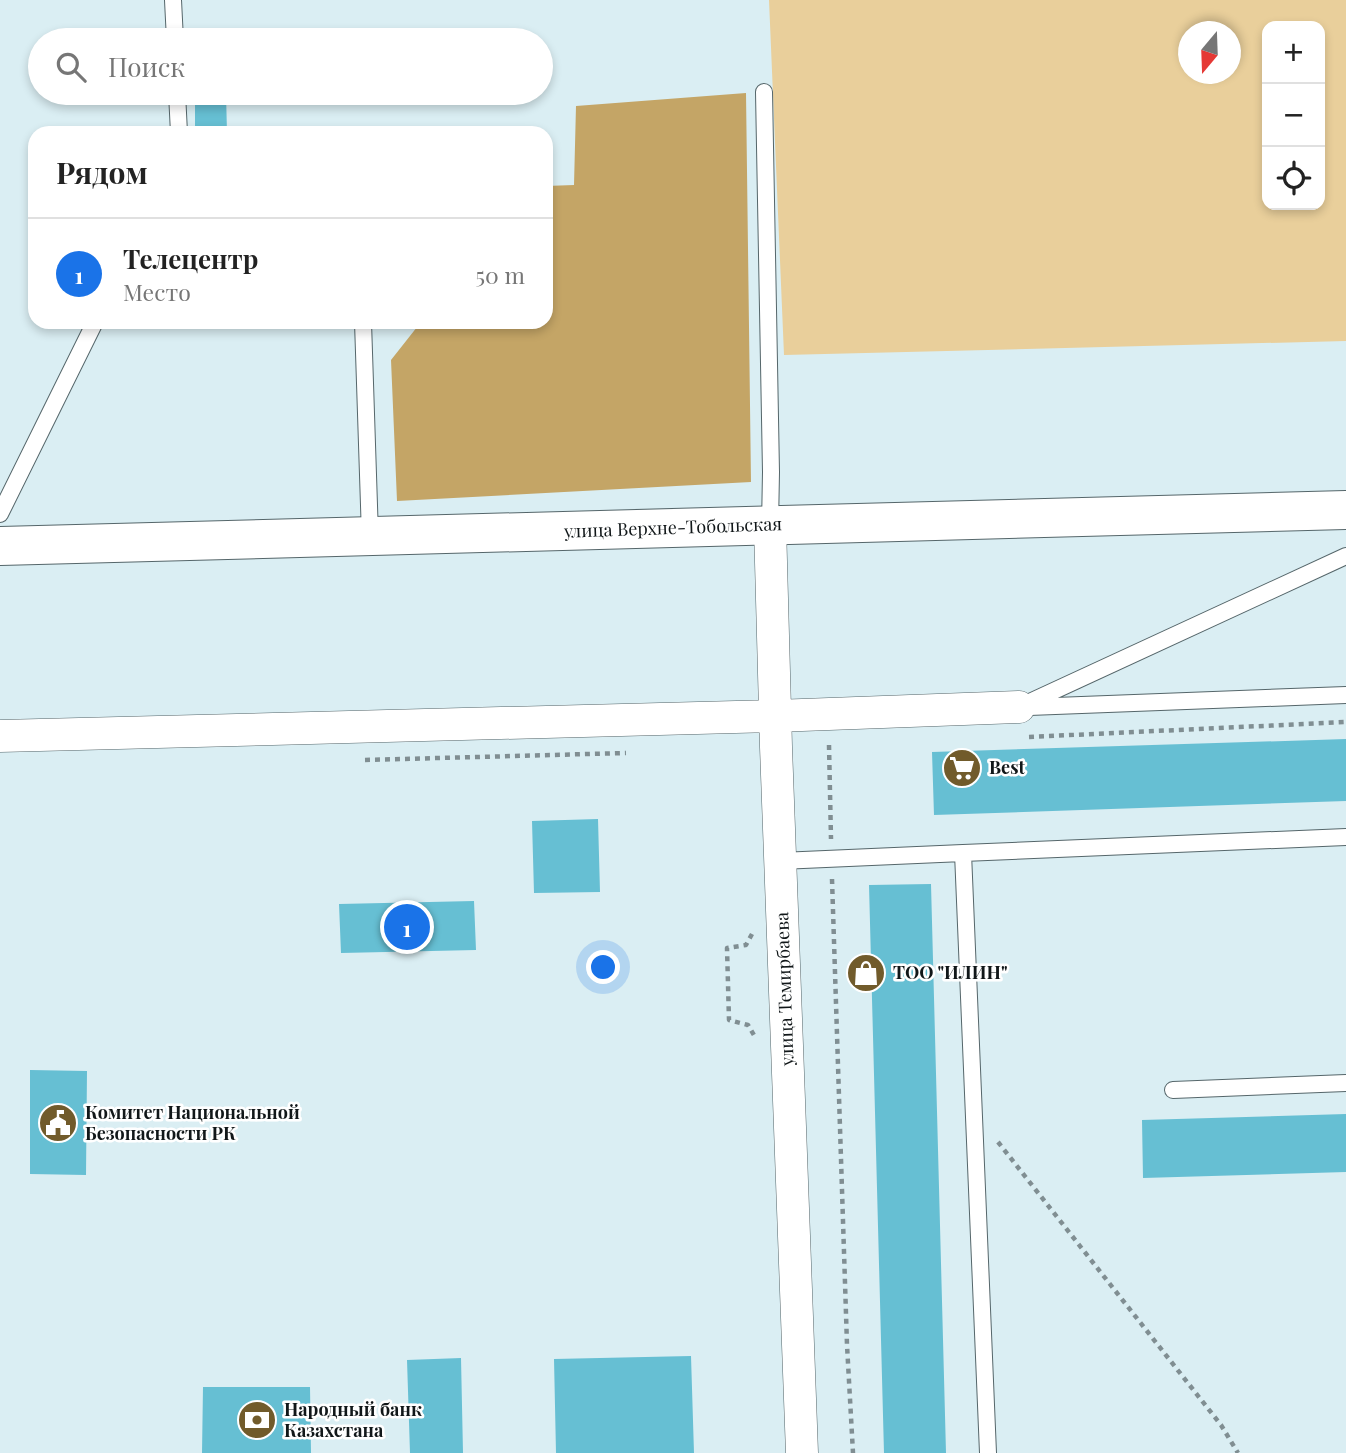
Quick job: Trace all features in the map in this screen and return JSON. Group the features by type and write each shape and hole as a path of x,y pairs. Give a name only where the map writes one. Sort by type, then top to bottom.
{"street":[{"name":"улица Верхне-Тобольская","path":"0,546 1346,510"},
{"name":"улица Темирбаева","path":"770,526 802,1453"},
{"path":"0,736 1019,707"}],"lane":[{"path":"173,0 174,28"},
{"path":"764,92 770,526"},
{"path":"178,105 179,126"},
{"path":"0,514 92,329"},
{"path":"363,329 370,536"},
{"path":"1019,707 1346,556"},
{"path":"1019,707 1346,695"},
{"path":"780,861 1346,837"},
{"path":"963,853 988,1453"},
{"path":"1173,1090 1346,1083"}],"path":[{"path":"829,745 846,1331 853,1453"},
{"path":"973,1111 1221,1425 1238,1453"}],"shaded area":[{"path":"769,0 1346,0 1346,341 784,355"},
{"path":"746,93 751,482 397,501 391,360 415,329 553,329 553,186 574,185 576,106"}],"building":[{"path":"195,105 226,105 227,126 195,126"},
{"path":"1346,739 1346,801 934,815 932,752"},
{"path":"598,819 600,892 534,893 532,821"},
{"path":"931,884 946,1453 884,1453 869,885"},
{"path":"474,901 476,950 341,953 339,904"},
{"name":"Комитет Национальной Безопасности РК","path":"30,1070 87,1071 86,1175 30,1174"},
{"path":"1346,1114 1346,1172 1143,1178 1142,1120"},
{"path":"691,1356 694,1453 556,1453 554,1359"},
{"path":"461,1358 463,1453 410,1453 407,1360"},
{"name":"Народный банк Казахстана","path":"203,1387 310,1387 311,1453 202,1453"}],"place":[{"name":"Best","path":"962,768"},
{"name":"Телецентр","path":"407,927"},
{"name":"ТОО \"ИЛИН\"","path":"866,973"},
{"name":"Комитет Национальной Безопасности РК","path":"58,1123"},
{"name":"Народный банк Казахстана","path":"257,1420"}]}
